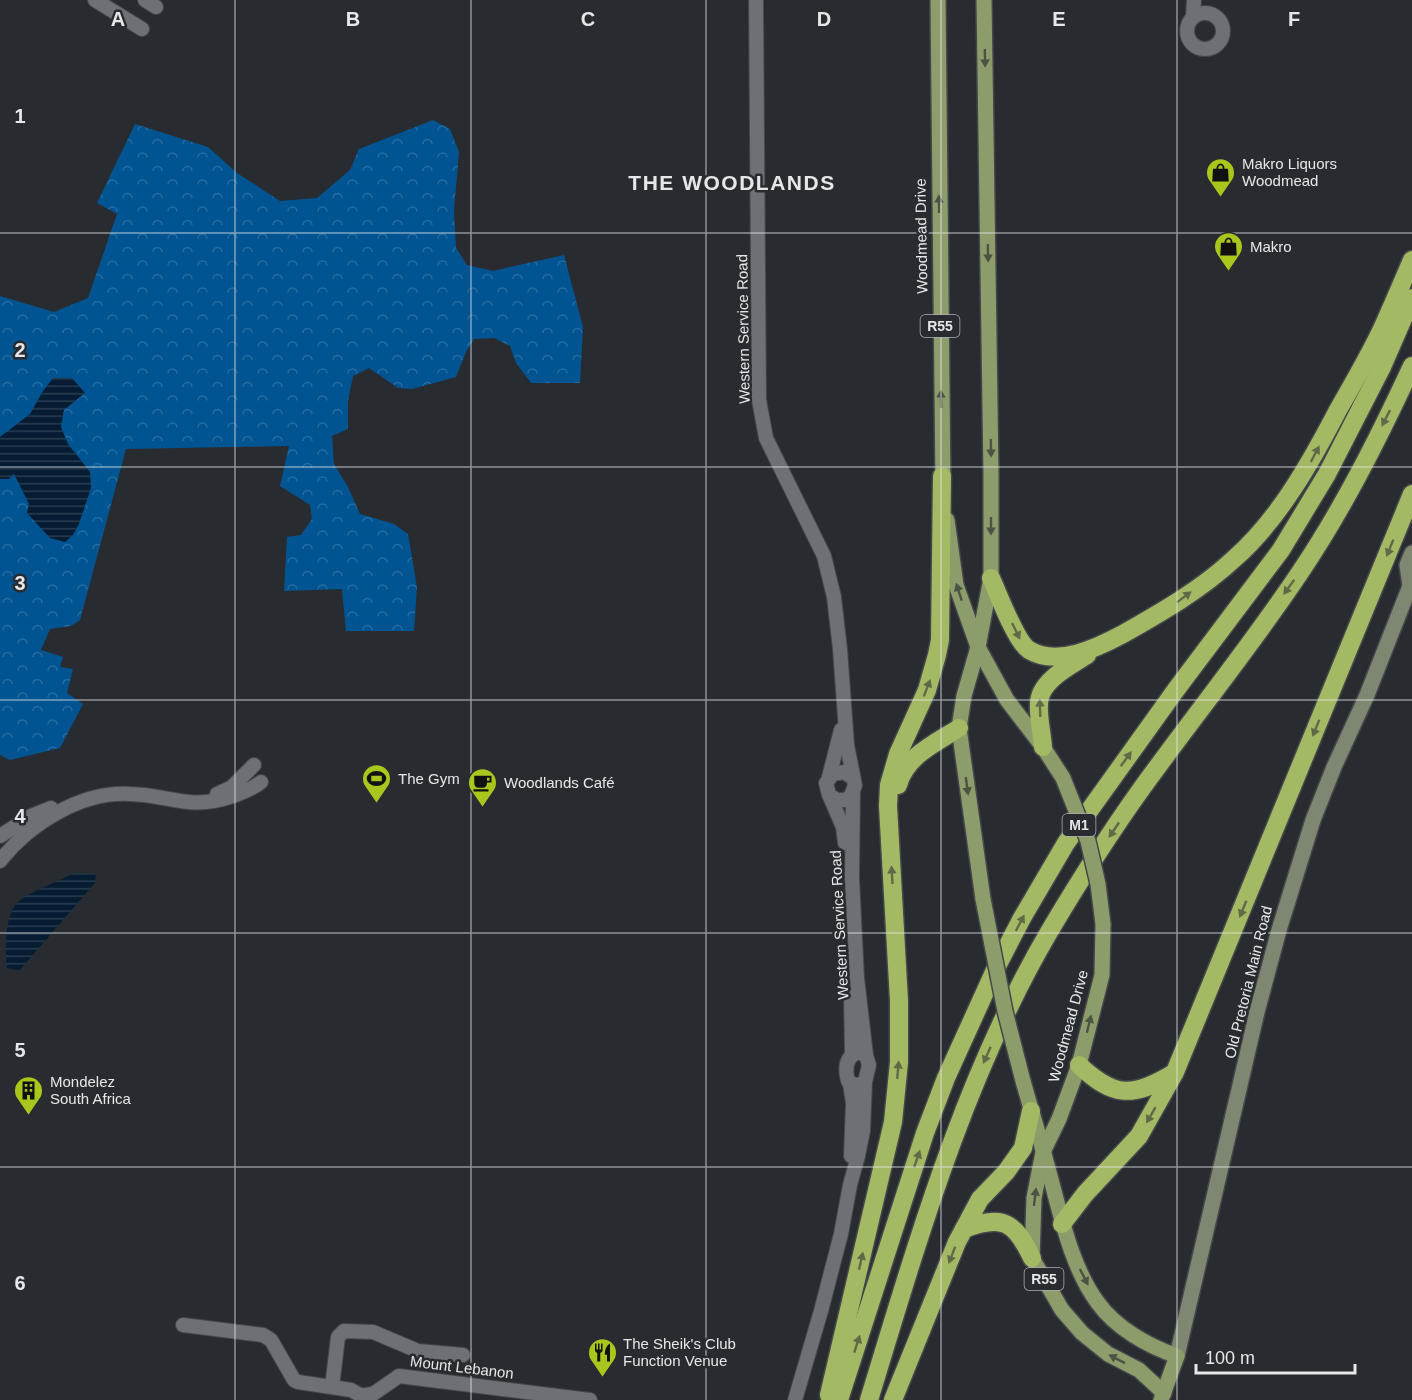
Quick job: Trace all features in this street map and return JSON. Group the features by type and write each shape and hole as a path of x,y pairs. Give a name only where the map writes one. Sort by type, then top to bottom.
{"highway":[{"path":"1043,747 1039,705 1041,693 1057,675 1098,647 1170,608 1235,558 1264,527 1310,464 1381,332 1412,260"},
{"name":"M1","path":"839,1400 946,1078 995,970 1022,918 1066,843 1281,550 1332,464 1382,367 1412,298"},
{"name":"M1","path":"869,1400 960,1119 1000,1026 1047,936 1140,791 1300,573 1350,491 1412,366"},
{"path":"828,1400 893,1122 899,1062 899,1001 888,806 889,785 898,754 927,690 940,640 942,476"},
{"path":"1062,1224 1085,1194 1139,1136 1175,1072 1412,494"},
{"path":"991,578 1019,639 1027,649 1040,655 1052,656 1067,655 1098,647"},
{"path":"890,835 896,790 902,772 917,755 959,728"},
{"path":"1079,1065 1094,1079 1108,1087 1123,1091 1151,1087 1175,1072"},
{"path":"893,1400 964,1228 980,1199 1006,1172 1023,1148 1031,1110"},
{"path":"964,1228 985,1221 1001,1221 1023,1238 1032,1258"}],"main road":[{"name":"Woodmead Drive","path":"938,0 942,476 956,585 978,647 1006,700 1043,747 1063,778 1088,841 1098,884 1103,924 1102,975 1079,1065 1059,1119 1043,1152 1034,1198 1032,1258"},
{"name":"Woodmead Drive","path":"984,0 991,578 959,728 983,899 1005,1011 1023,1081 1062,1224 1081,1271 1097,1302 1110,1316 1141,1340 1177,1356"},
{"name":"Old Pretoria Main Road","path":"1162,1396 1177,1356 1257,1012 1300,859 1334,767 1411,585 1410,562"},
{"name":"R55","path":"1032,1258 1062,1310 1082,1333 1108,1354 1139,1370 1162,1396"}],"street":[{"path":"95,0 142,29"},
{"name":"Western Service Road","path":"756,0 759,400 766,438 824,556 830,574 837,616 844,713 853,785 851,834 859,1055"},
{"path":"1193,17 1194,0"},
{"path":"1212,7 1223,30 1219,43 1209,49 1196,47 1188,38 1188,24 1193,17 1212,7"},
{"name":"Western Service Road","path":"829,777 844,713"},
{"path":"0,836 32,816 97,789 110,786 130,786 201,798 219,794 232,786 254,765"},
{"path":"841,772 846,773 853,785 848,798 841,801 831,797 826,787 829,777 841,772"},
{"path":"0,861 22,836 38,824 65,809 90,800 127,793 179,802 209,803 245,792 261,782"},
{"name":"Western Service Road","path":"831,797 845,835 859,1055"},
{"path":"795,1400 822,1311 863,1131 865,1082 869,1069 859,1055 847,1066 853,1103 850,1185"},
{"path":"850,1083 856,1086 865,1082"},
{"name":"Mount Lebanon","path":"183,1325 267,1337 294,1380 351,1390 360,1395 370,1395 399,1376 590,1400"},
{"path":"332,1387 338,1337 344,1331 373,1332 418,1351 463,1355"}],"green space":[{"path":"433,120 450,129 459,152 454,210 456,248 467,265 493,271 564,255 583,327 580,383 531,383 516,363 510,346 494,338 474,339 456,377 412,389 398,388 369,368 353,376 348,401 348,429 332,436 334,464 348,487 360,514 394,524 408,534 417,587 414,631 346,631 342,589 284,591 287,537 301,535 312,519 310,505 280,486 289,446 126,449 80,620 71,626 50,629 41,650 63,657 60,667 73,669 67,693 83,704 60,748 10,760 0,755 0,296 54,312 88,298 117,214 97,203 135,124 208,147 237,173 280,201 317,198 350,170 359,149"}],"shaded area":[{"path":"53,378 72,378 85,393 64,410 61,427 68,444 90,472 91,488 79,524 73,535 65,542 50,538 27,513 29,504 14,474 9,479 0,479 0,437 30,414"},
{"path":"74,873 96,874 95,883 19,971 7,968 8,923 14,907 30,894"}],"place":[{"name":"Makro Liquors Woodmead","path":"1221,198"},
{"name":"Makro","path":"1229,272"},
{"name":"The Gym","path":"377,804"},
{"name":"Woodlands Café","path":"483,808"},
{"name":"Mondelez South Africa","path":"29,1116"},
{"name":"The Sheik's Club Function Venue","path":"602,1378"}],"district":[{"name":"THE WOODLANDS","path":"732,182"}]}
